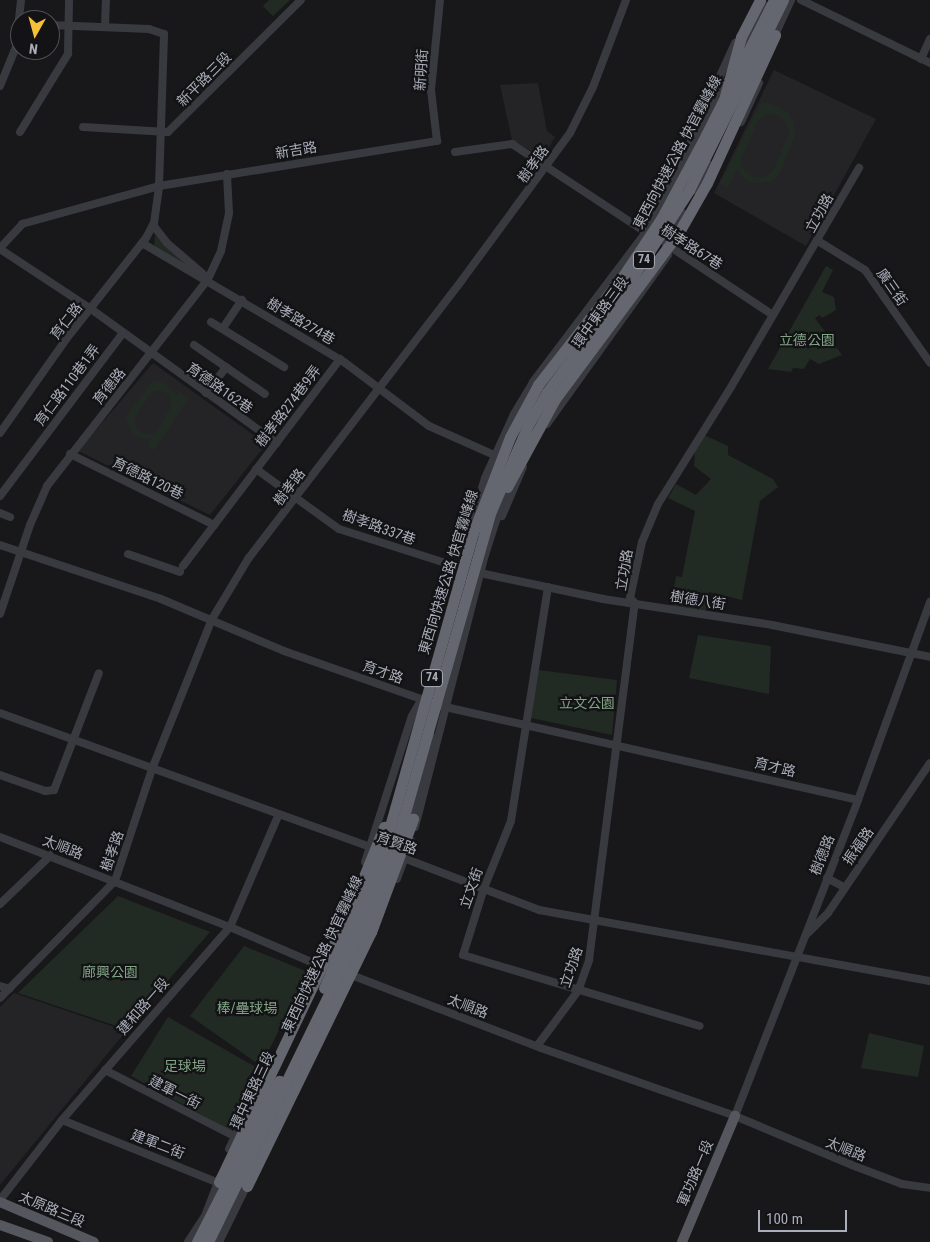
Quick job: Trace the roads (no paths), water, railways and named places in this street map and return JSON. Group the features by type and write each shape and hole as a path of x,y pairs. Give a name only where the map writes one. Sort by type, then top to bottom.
{"highway":[{"name":"74","path":"725,96 742,37 759,0"},
{"name":"東西向快速公路 快官霧峰線","path":"197,1242 290,1058 369,892 474,533 510,437 538,385 623,276 661,219 774,0"},
{"name":"東西向快速公路 快官霧峰線","path":"208,1242 375,899 404,824 491,511 528,425 547,392 630,281 689,190 783,0"},
{"name":"74","path":"491,511 555,400 673,240 707,183 775,35"},
{"path":"218,1182 360,886 410,755"},
{"path":"245,1190 385,900 417,806 422,759"}],"main road":[{"name":"軍功路一段","path":"682,1242 735,1116"},
{"name":"太原路三段","path":"0,1201 94,1242"},
{"path":"0,1225 48,1242"}],"street":[{"path":"20,132 68,54 72,26 69,0"},
{"path":"101,27 106,0"},
{"name":"新平路三段","path":"160,132 168,132 301,0"},
{"name":"新明街","path":"437,141 431,90 440,0"},
{"name":"樹孝路","path":"0,998 115,881 152,769 212,619 248,559 297,498 546,169 570,133 593,87 626,0"},
{"name":"環中東路三段","path":"668,194 720,75 759,0"},
{"name":"環中東路三段","path":"218,1182 241,1146 366,889 380,850 458,567 494,455 534,382 646,232 668,194 769,0"},
{"name":"環中東路三段","path":"220,1242 350,974 401,857 434,760 444,707 485,555 507,485 534,427 664,244 692,200 745,89 775,35 791,0"},
{"path":"801,0 930,62"},
{"path":"60,25 149,29 164,34 159,186 153,225 167,243 208,279"},
{"name":"環中東路三段","path":"485,555 531,450 673,249 717,173 754,94 775,35"},
{"path":"921,58 930,39"},
{"path":"0,86 11,60"},
{"path":"82,127 160,132"},
{"name":"新吉路","path":"159,186 437,141"},
{"path":"455,152 507,143 546,169"},
{"name":"立功路","path":"537,1046 578,991 589,960 635,603 630,598 642,542 658,504 818,241 859,168"},
{"name":"樹孝路67巷","path":"546,169 773,314"},
{"name":"育德路","path":"0,614 21,552 47,486 208,279 220,251 229,213 227,174"},
{"path":"150,354 91,309 0,248 22,224 159,186"},
{"name":"育仁路","path":"0,434 91,309 142,243 153,225"},
{"name":"廣三街","path":"818,241 865,270 930,363"},
{"path":"142,243 208,279"},
{"name":"樹孝路274巷","path":"208,279 340,359 429,426 494,455"},
{"path":"223,328 242,300"},
{"path":"211,322 284,367"},
{"name":"育仁路110巷1弄","path":"0,496 31,452 123,333"},
{"path":"194,345 265,394"},
{"name":"育德路162巷","path":"150,354 277,443"},
{"name":"樹孝路274巷9弄","path":"128,554 182,569 340,359"},
{"path":"206,393 226,367"},
{"name":"育德路120巷","path":"70,454 214,525"},
{"name":"樹孝路337巷","path":"256,469 339,529 458,567"},
{"path":"0,513 10,517"},
{"name":"育才路","path":"0,546 212,619 284,651 444,707 617,743 858,800"},
{"name":"樹德八街","path":"480,574 635,603 772,625 930,657"},
{"name":"立文街","path":"548,587 525,723 511,822 484,888 464,955 578,991 700,1026"},
{"name":"樹德路","path":"735,1116 858,800 930,602"},
{"path":"0,774 45,791 54,790 72,739 99,673"},
{"name":"環中東路三段","path":"188,1242 205,1216 234,1136 357,884 412,716 422,699"},
{"name":"育賢路","path":"0,713 401,857 539,910 595,922 930,981"},
{"name":"振福路","path":"802,940 827,914 930,762"},
{"name":"建和路一段","path":"0,1201 62,1120 230,927 279,814"},
{"name":"太順路","path":"0,837 51,854 230,927 316,966 350,974 537,1046 735,1116 902,1184 930,1188"},
{"path":"0,904 51,854"},
{"path":"827,878 844,887"},
{"path":"0,986 10,989"},
{"name":"建軍一街","path":"105,1070 234,1136"},
{"name":"建軍二街","path":"62,1120 218,1182 245,1190"}],"park label":[{"name":"立德公園","path":"807,340"},
{"name":"立文公園","path":"587,703"},
{"name":"廊興公園","path":"110,972"},
{"name":"棒/壘球場","path":"247,1008"},
{"name":"足球場","path":"185,1066"}]}
